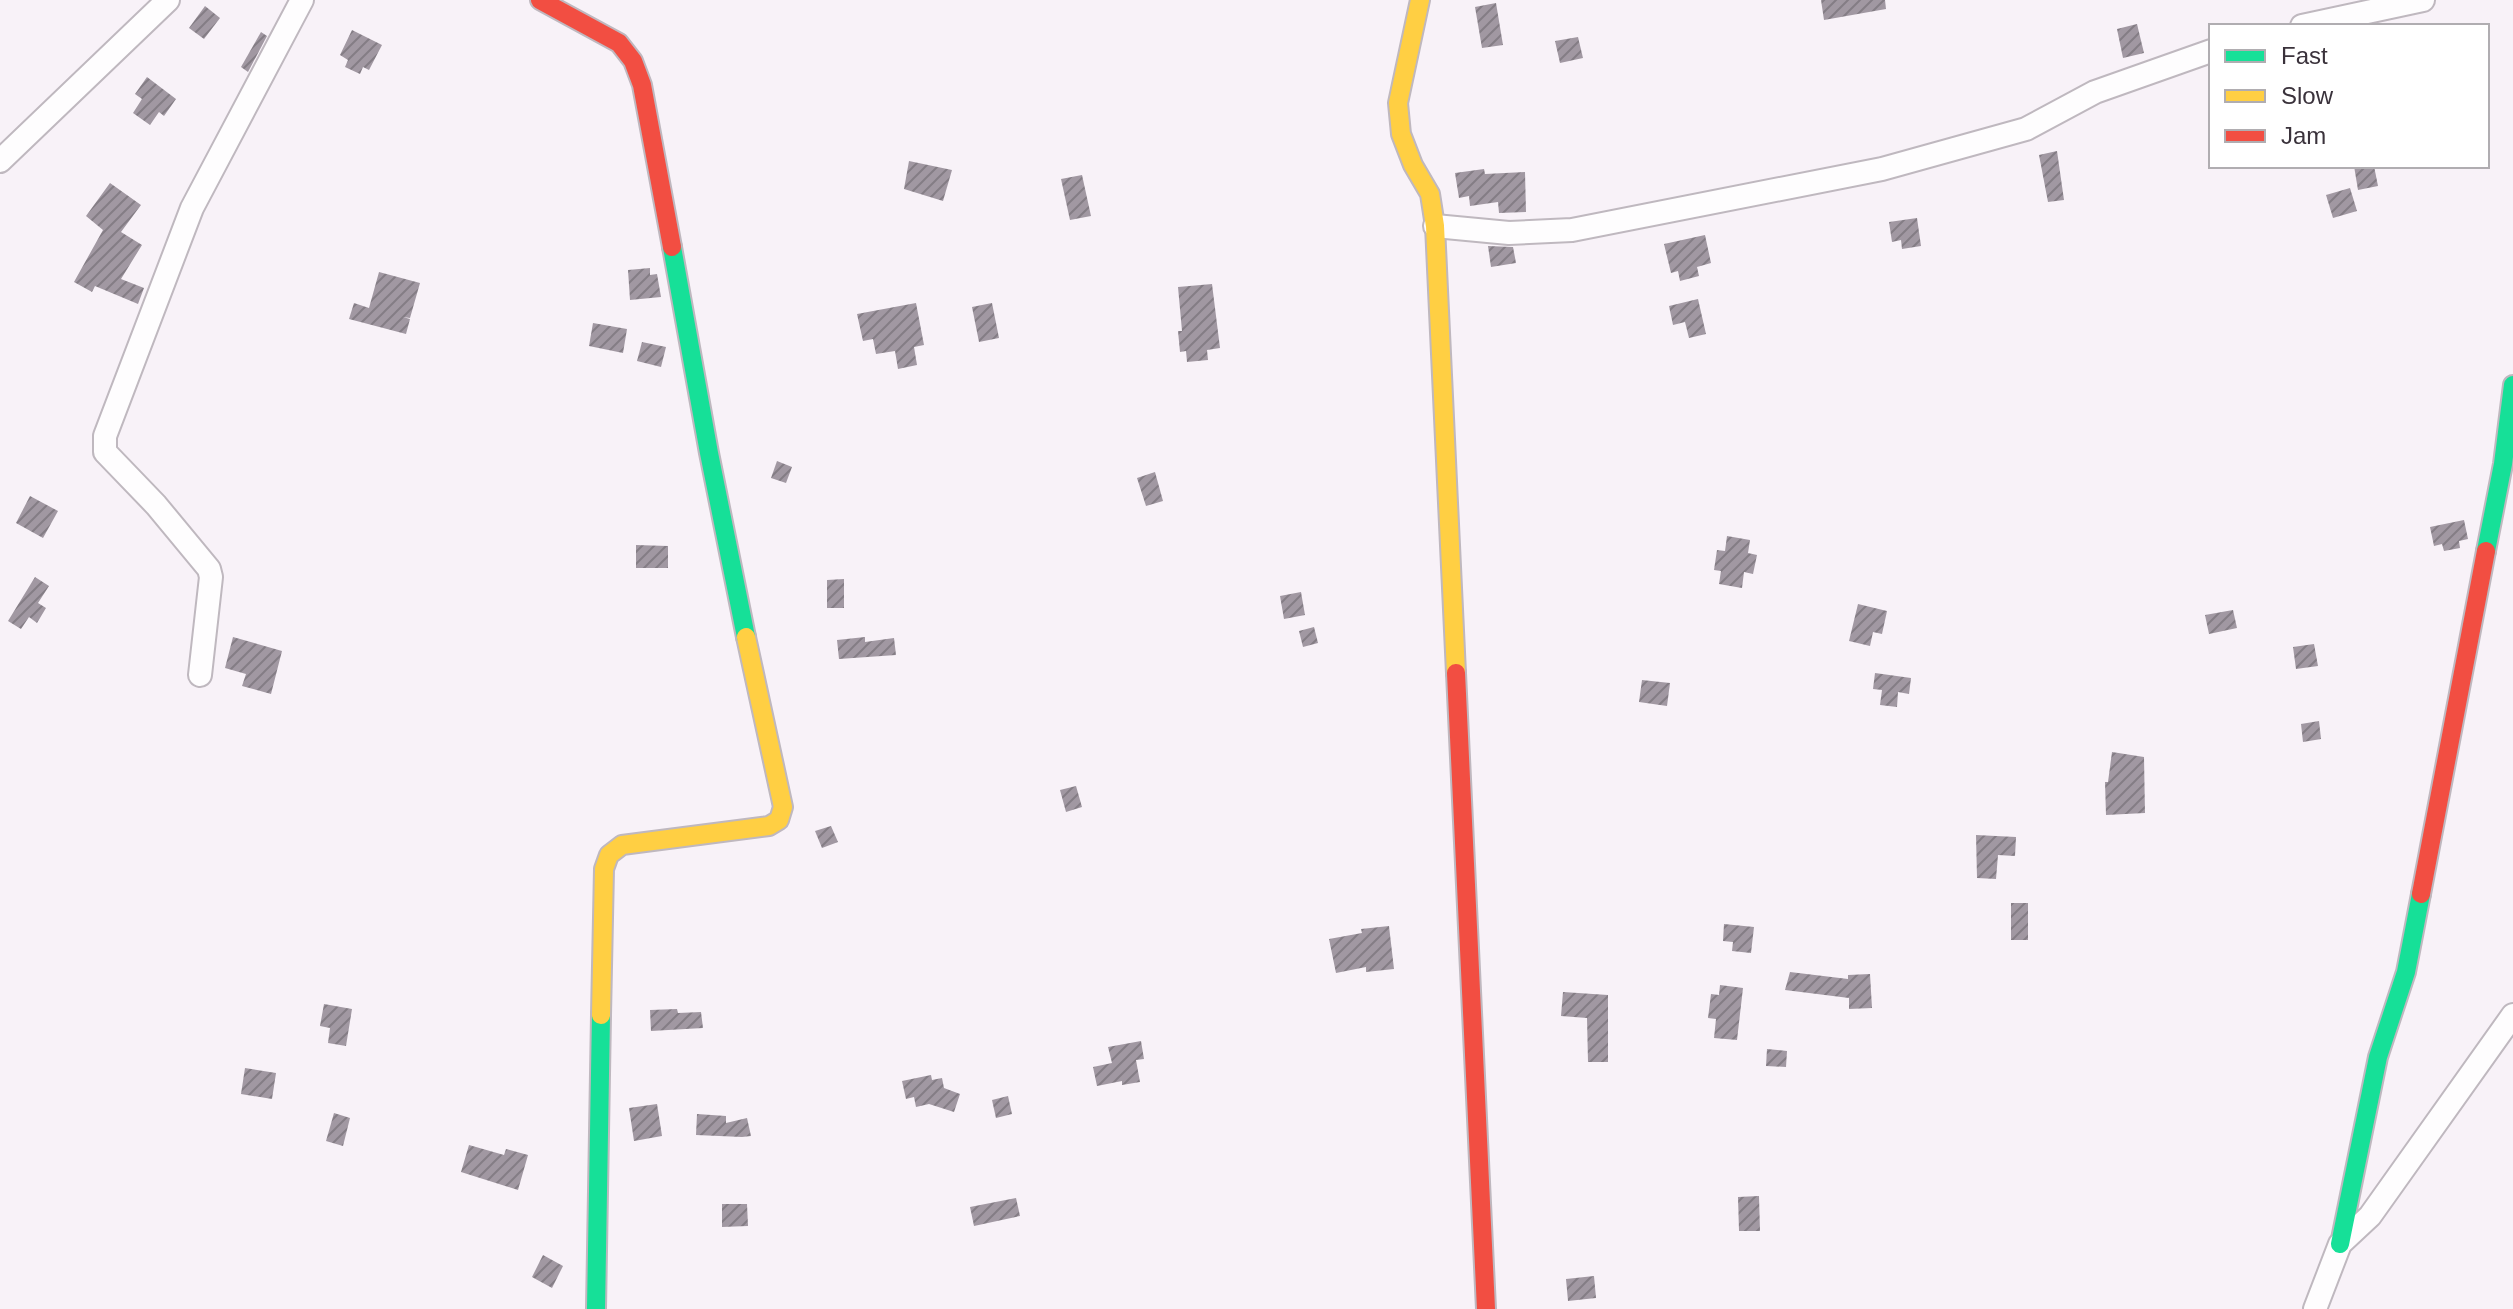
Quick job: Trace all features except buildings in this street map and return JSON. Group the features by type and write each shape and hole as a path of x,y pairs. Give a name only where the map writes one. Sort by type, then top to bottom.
{"street":[{"path":"0,161 168,0"},
{"path":"200,675 211,577 209,569 156,505 105,452 105,436 192,208 302,0"},
{"path":"540,0 619,43 633,61 642,85 709,453 783,807 779,820 769,826 622,845 609,855 604,869 596,1309"},
{"path":"1420,0 1398,103 1401,134 1413,165 1430,194 1435,226 1486,1309"},
{"path":"2311,24 2423,0"},
{"path":"1435,226 1509,233 1572,230 1882,169 2026,129 2095,92 2209,52"},
{"path":"2315,1309 2340,1244 2378,1057 2406,972 2503,464 2513,385"},
{"path":"2340,1244 2370,1216 2513,1015"}],"traffic: fast":[{"path":"672,247 746,637"},
{"path":"2486,551 2503,464 2513,385"},
{"path":"2340,1244 2378,1057 2406,972 2421,894"},
{"path":"596,1309 601,1015"}],"traffic: slow":[{"path":"1420,0 1398,103 1401,134 1413,165 1430,194 1435,226 1456,673"},
{"path":"601,1015 604,869 609,855 622,845 769,826 779,820 783,807 746,637"}],"traffic: jam":[{"path":"540,0 619,43 633,61 642,85 672,247"},
{"path":"2421,894 2486,551"},
{"path":"1456,673 1486,1309"}]}
